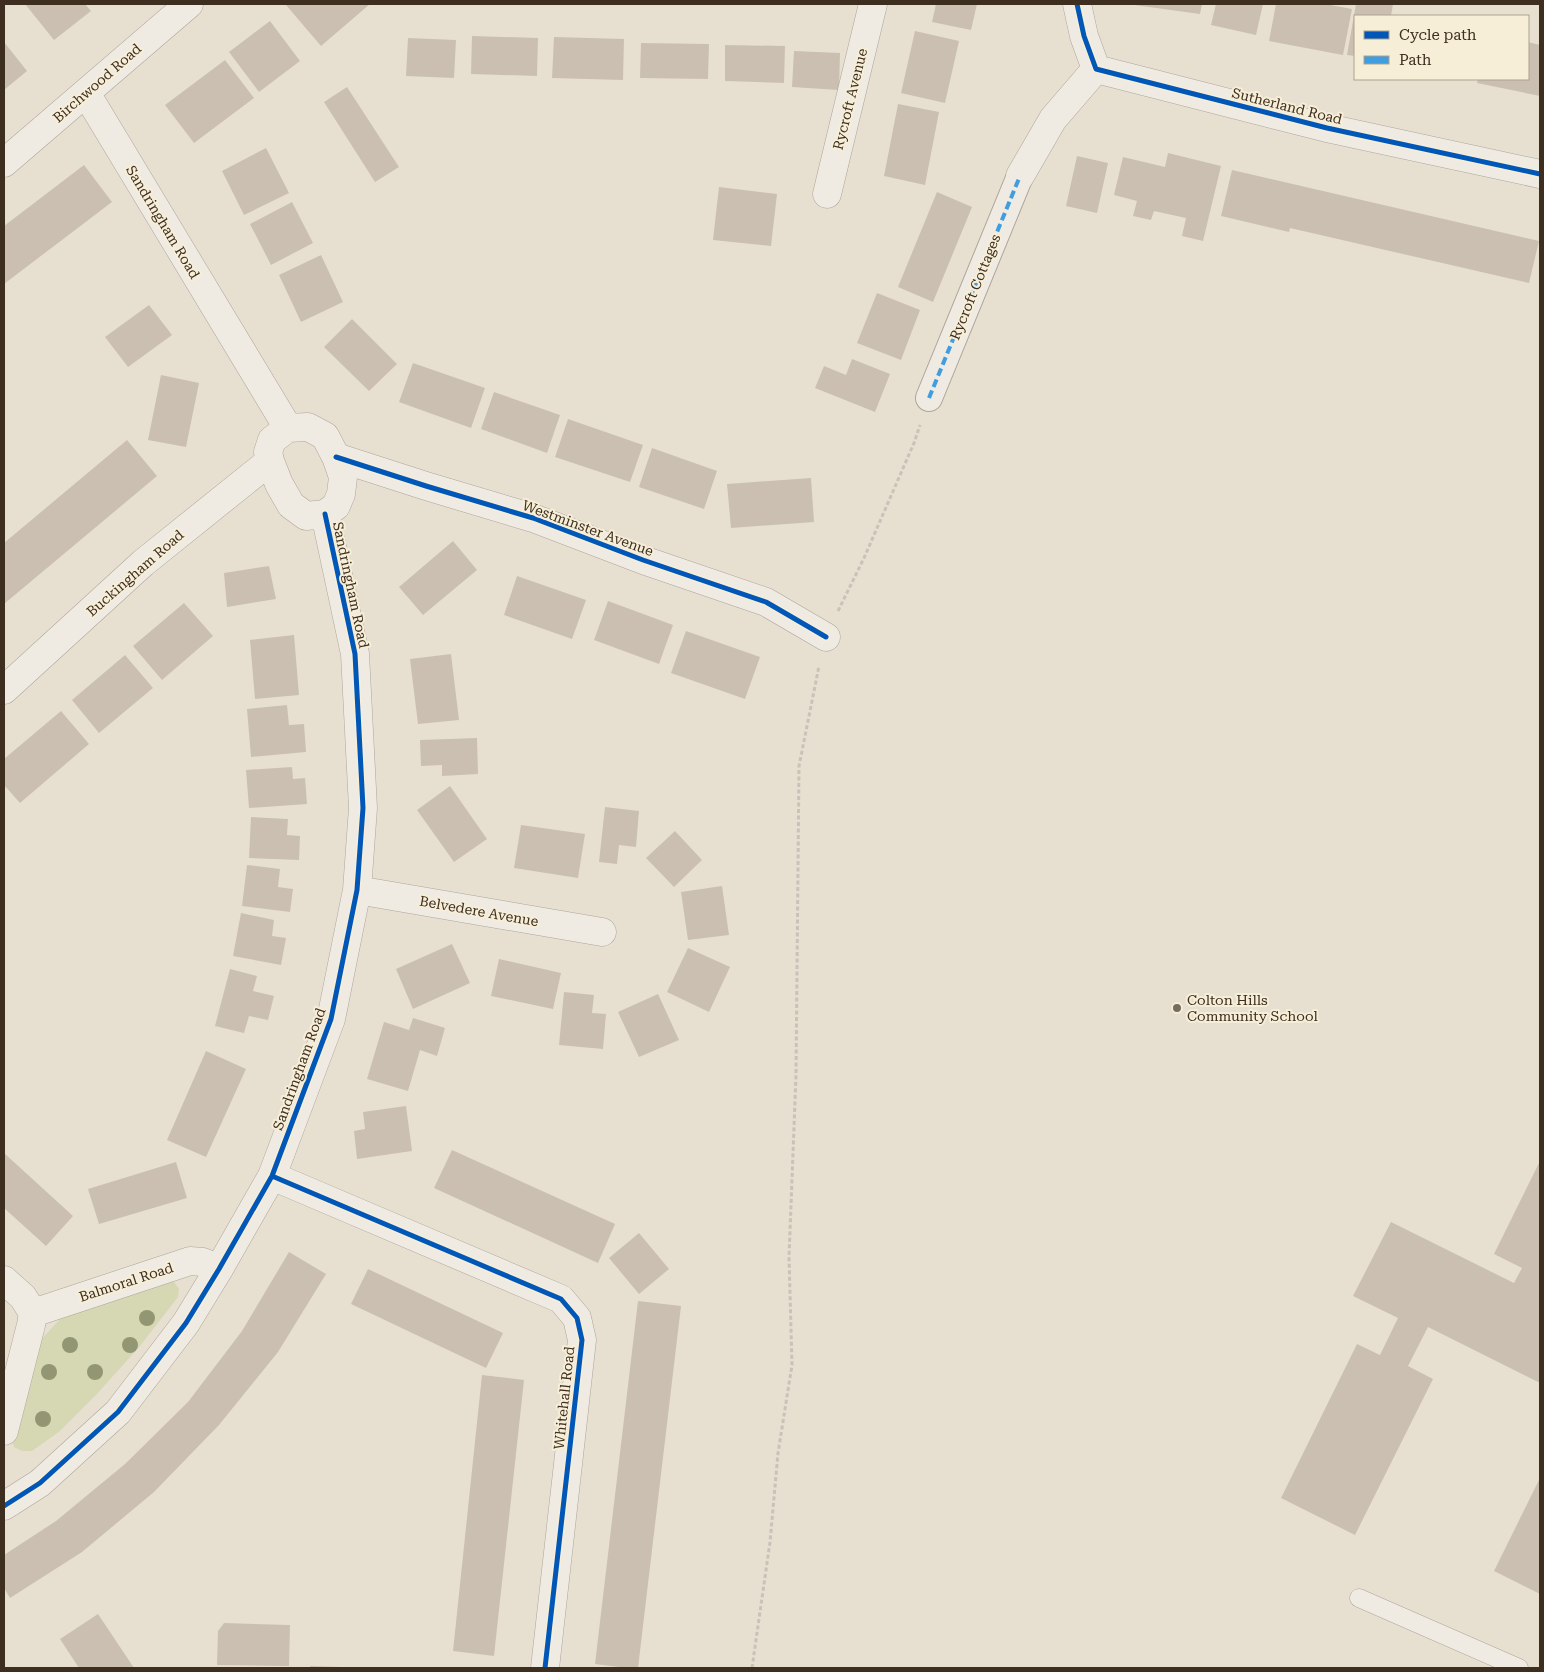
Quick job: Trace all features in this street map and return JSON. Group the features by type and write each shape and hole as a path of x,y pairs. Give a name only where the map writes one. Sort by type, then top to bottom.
{"street":[{"name":"Birchwood Road","path":"4,162 189,4"},
{"name":"Rycroft Avenue","path":"827,194 873,4"},
{"path":"1020,176 1053,119 1096,69 1084,36 1077,4"},
{"name":"Sutherland Road","path":"1096,69 1327,128 1540,174"},
{"name":"Sandringham Road","path":"86,93 288,428"},
{"name":"Rycroft Cottages","path":"929,398 1020,176"},
{"path":"308,427 325,436 336,457 343,476 341,494 336,506 325,514 306,516 291,505 279,484 268,452 272,440 288,428 308,427"},
{"name":"Westminster Avenue","path":"336,457 533,518 643,560 766,602 826,636"},
{"name":"Buckingham Road","path":"4,690 143,563 270,461"},
{"name":"Sandringham Road","path":"4,1506 40,1483 118,1412 186,1323 272,1176 331,1019 357,890 363,808 355,654 325,514"},
{"name":"Belvedere Avenue","path":"357,890 602,932"},
{"name":"Whitehall Road","path":"272,1176 561,1299 577,1318 582,1340 545,1668"},
{"name":"Balmoral Road","path":"33,1313 190,1261 203,1262 219,1269"},
{"path":"4,1280 23,1297 33,1313 4,1431"}],"lane":[{"path":"1359,1598 1519,1668"}],"path":[{"path":"752,1668 770,1542 778,1454 792,1365 790,1257 796,1075 799,766 826,636 864,558 914,443 929,398"}],"green space":[{"path":"164,1281 174,1282 179,1289 178,1297 140,1346 95,1396 60,1431 32,1451 22,1451 14,1447 11,1439 37,1344 62,1317"}],"building":[{"path":"25,4 85,4 91,11 54,40"},
{"path":"287,4 370,4 321,46"},
{"path":"936,4 977,4 971,30 932,22"},
{"path":"1127,4 1202,4 1200,14"},
{"path":"1216,4 1263,4 1256,35 1211,25"},
{"path":"1276,4 1325,4 1352,9 1343,55 1269,41"},
{"path":"1356,4 1393,4 1391,15 1354,15"},
{"path":"1354,15 1354,56 1347,55"},
{"path":"270,21 300,61 259,92 229,52"},
{"path":"915,31 959,41 945,103 901,93"},
{"path":"472,36 538,38 537,76 471,74"},
{"path":"554,37 624,39 623,80 552,78"},
{"path":"408,38 456,40 454,78 406,76"},
{"path":"4,42 27,71 4,90"},
{"path":"1529,42 1540,45 1540,96 1477,83 1478,80 1529,80"},
{"path":"641,43 709,44 708,79 640,78"},
{"path":"725,45 785,46 784,83 725,81"},
{"path":"794,51 840,53 839,90 792,87"},
{"path":"225,60 254,98 194,143 165,105"},
{"path":"347,87 399,167 375,182 324,102"},
{"path":"898,104 939,112 925,185 884,176"},
{"path":"266,148 289,193 244,215 222,171"},
{"path":"1168,153 1221,166 1203,241 1182,236 1186,218 1154,211 1151,220 1133,216 1137,201 1114,195 1123,157 1165,167"},
{"path":"1077,156 1108,163 1097,213 1066,206"},
{"path":"84,165 112,202 4,284 4,226"},
{"path":"1232,170 1539,241 1529,283 1290,228 1289,232 1221,216"},
{"path":"719,187 777,194 771,246 713,240"},
{"path":"937,192 972,207 933,302 898,287"},
{"path":"292,202 313,243 271,265 250,224"},
{"path":"321,255 343,302 301,322 279,275"},
{"path":"877,293 920,310 901,360 857,343"},
{"path":"149,305 172,335 128,367 105,337"},
{"path":"352,319 397,364 369,391 324,347"},
{"path":"852,359 890,374 875,412 815,388 824,366 846,375"},
{"path":"413,363 485,388 471,428 399,402"},
{"path":"161,375 199,383 186,447 148,440"},
{"path":"494,392 560,415 547,453 481,429"},
{"path":"568,419 643,445 630,482 555,457"},
{"path":"127,440 157,476 4,604 4,543"},
{"path":"652,448 717,471 704,509 639,487"},
{"path":"811,478 814,522 731,528 727,484"},
{"path":"453,541 477,570 423,615 399,587"},
{"path":"269,566 276,599 227,607 224,573"},
{"path":"517,576 586,600 572,639 504,615"},
{"path":"608,601 673,625 659,664 594,640"},
{"path":"184,603 213,636 162,680 133,646"},
{"path":"686,631 760,657 745,699 671,673"},
{"path":"294,635 299,695 255,699 250,640"},
{"path":"451,654 459,720 418,724 410,659"},
{"path":"125,655 153,688 99,733 72,700"},
{"path":"287,705 289,725 304,724 306,752 251,757 247,709"},
{"path":"61,711 89,744 20,803 4,785 4,759"},
{"path":"477,738 478,774 442,776 442,765 421,766 420,740"},
{"path":"292,767 293,779 305,778 307,804 249,808 246,770"},
{"path":"450,786 487,839 454,862 417,810"},
{"path":"605,807 639,811 636,847 619,845 617,864 599,862"},
{"path":"251,817 288,819 287,835 300,836 299,860 249,858"},
{"path":"521,825 585,834 578,878 514,868"},
{"path":"675,831 702,860 674,887 646,858"},
{"path":"247,865 280,869 278,887 293,889 290,912 242,906"},
{"path":"722,886 729,935 688,940 681,892"},
{"path":"241,913 274,920 272,936 286,938 281,965 233,956"},
{"path":"452,944 470,983 413,1009 396,969"},
{"path":"688,948 730,967 709,1012 667,992"},
{"path":"499,959 561,973 553,1009 491,996"},
{"path":"230,969 257,976 253,991 274,996 268,1020 249,1016 244,1033 215,1026"},
{"path":"564,992 594,995 592,1013 606,1014 603,1049 559,1045"},
{"path":"658,994 679,1040 639,1057 618,1012"},
{"path":"413,1018 445,1028 437,1056 420,1050 408,1091 367,1079 384,1022 409,1030"},
{"path":"206,1051 246,1069 206,1157 167,1140"},
{"path":"406,1106 412,1151 357,1159 354,1131 365,1129 363,1112"},
{"path":"452,1150 615,1224 598,1263 434,1188"},
{"path":"4,1153 73,1216 46,1246 4,1208"},
{"path":"1540,1161 1540,1383 1428,1327 1408,1366 1433,1379 1355,1535 1281,1498 1357,1344 1380,1355 1398,1318 1353,1296 1391,1222 1514,1283 1522,1268 1494,1254"},
{"path":"176,1162 187,1198 99,1224 88,1189"},
{"path":"639,1233 669,1269 639,1294 609,1258"},
{"path":"289,1252 326,1274 278,1352 219,1425 154,1492 82,1552 10,1598 4,1588 4,1555 56,1521 125,1464 188,1402 242,1331"},
{"path":"368,1269 503,1333 486,1368 351,1304"},
{"path":"638,1301 681,1306 638,1668 627,1668 595,1664"},
{"path":"482,1375 524,1380 494,1656 453,1651"},
{"path":"1540,1478 1540,1594 1494,1571"},
{"path":"98,1614 134,1668 79,1668 60,1639"},
{"path":"224,1623 290,1625 289,1666 217,1665 218,1631"},
{"path":"310,1666 342,1667 342,1668 310,1668"}],"marked path":[{"path":"929,398 1020,176"}],"cycle path":[{"path":"1077,4 1084,36 1096,69 1327,128 1540,174"},
{"path":"336,457 533,518 643,560 766,602 826,637"},
{"path":"4,1506 40,1483 118,1412 186,1323 272,1176 331,1019 357,890 363,808 355,654 325,514"},
{"path":"272,1176 561,1299 577,1318 582,1340 545,1668"}],"place":[{"name":"Colton Hills Community School","path":"1177,1008"}]}
